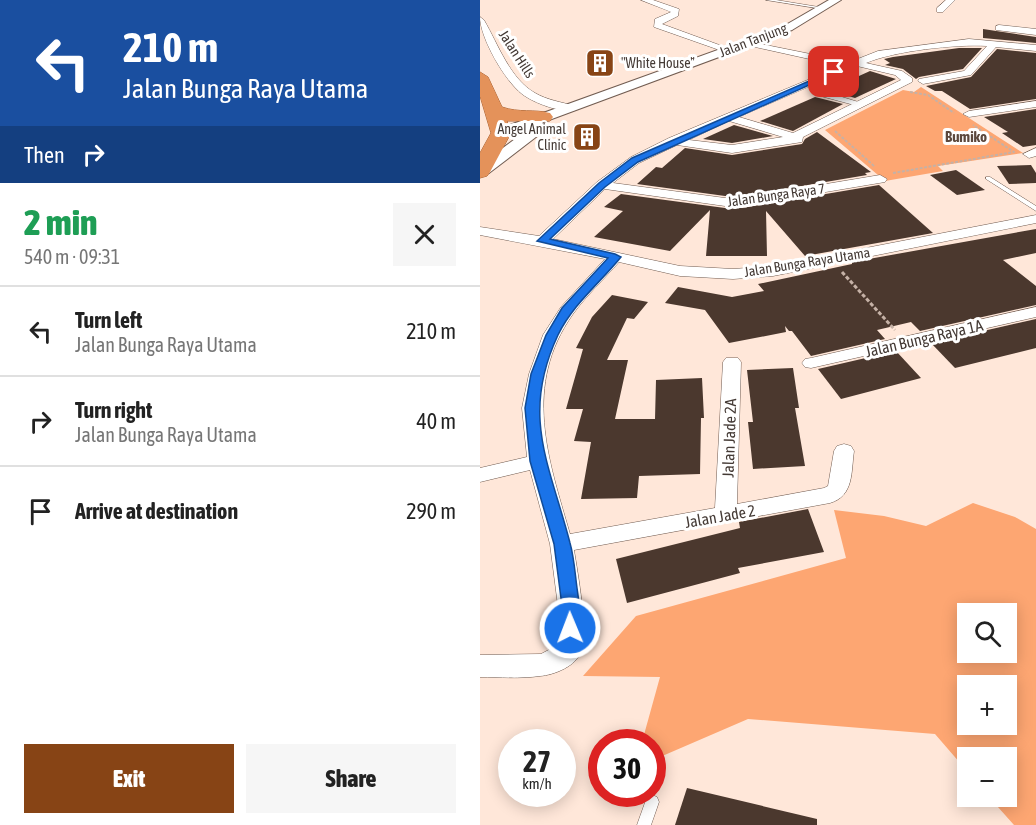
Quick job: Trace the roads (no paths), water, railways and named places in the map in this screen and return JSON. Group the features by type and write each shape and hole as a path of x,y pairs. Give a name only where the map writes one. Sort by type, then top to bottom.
{"highway":[{"path":"480,77 495,110 501,133 481,171"},
{"path":"495,110 513,117 544,117"},
{"path":"480,145 501,133"}],"street":[{"path":"645,0 677,13 658,21 657,26 728,50"},
{"name":"Jalan Tanjung","path":"501,133 788,28 836,0"},
{"path":"940,10 951,0"},
{"name":"Jalan Hills","path":"480,20 506,66 525,91 537,98 568,109"},
{"path":"999,28 1036,32"},
{"path":"728,117 791,139 861,104 907,86 898,73 749,43"},
{"path":"542,241 602,185 635,160 673,141 852,64 890,51 958,43 995,43 1036,48"},
{"path":"923,81 968,73 995,43"},
{"path":"747,122 872,67"},
{"path":"816,92 861,104"},
{"path":"968,119 1036,104"},
{"name":"Jalan Tanjung","path":"481,171 568,109"},
{"path":"673,141 732,149 823,135"},
{"name":"Jalan Bunga Raya 7","path":"602,185 733,202 882,177"},
{"name":"Jalan Bunga Raya Utama","path":"480,231 542,241 680,271 709,274 773,271 1036,219"},
{"path":"480,666 542,665 563,657 569,650 570,606 562,544 537,461 532,408 538,374 552,335 567,311 615,257"},
{"name":"Jalan Bunga Raya 1A","path":"812,363 1036,312"},
{"name":"Jalan Jade 2A","path":"726,514 732,362"},
{"name":"Jalan Jade 2","path":"562,544 835,493 838,489 844,451"},
{"path":"480,475 537,461"}],"lane":[{"path":"768,0 823,8"},
{"path":"988,178 1036,209"},
{"path":"644,825 650,807"}],"place":[{"name":"\"White House\"","path":"600,63"},
{"name":"Angel Animal Clinic","path":"587,137"}],"district":[{"name":"Bumiko","path":"966,136"}]}
